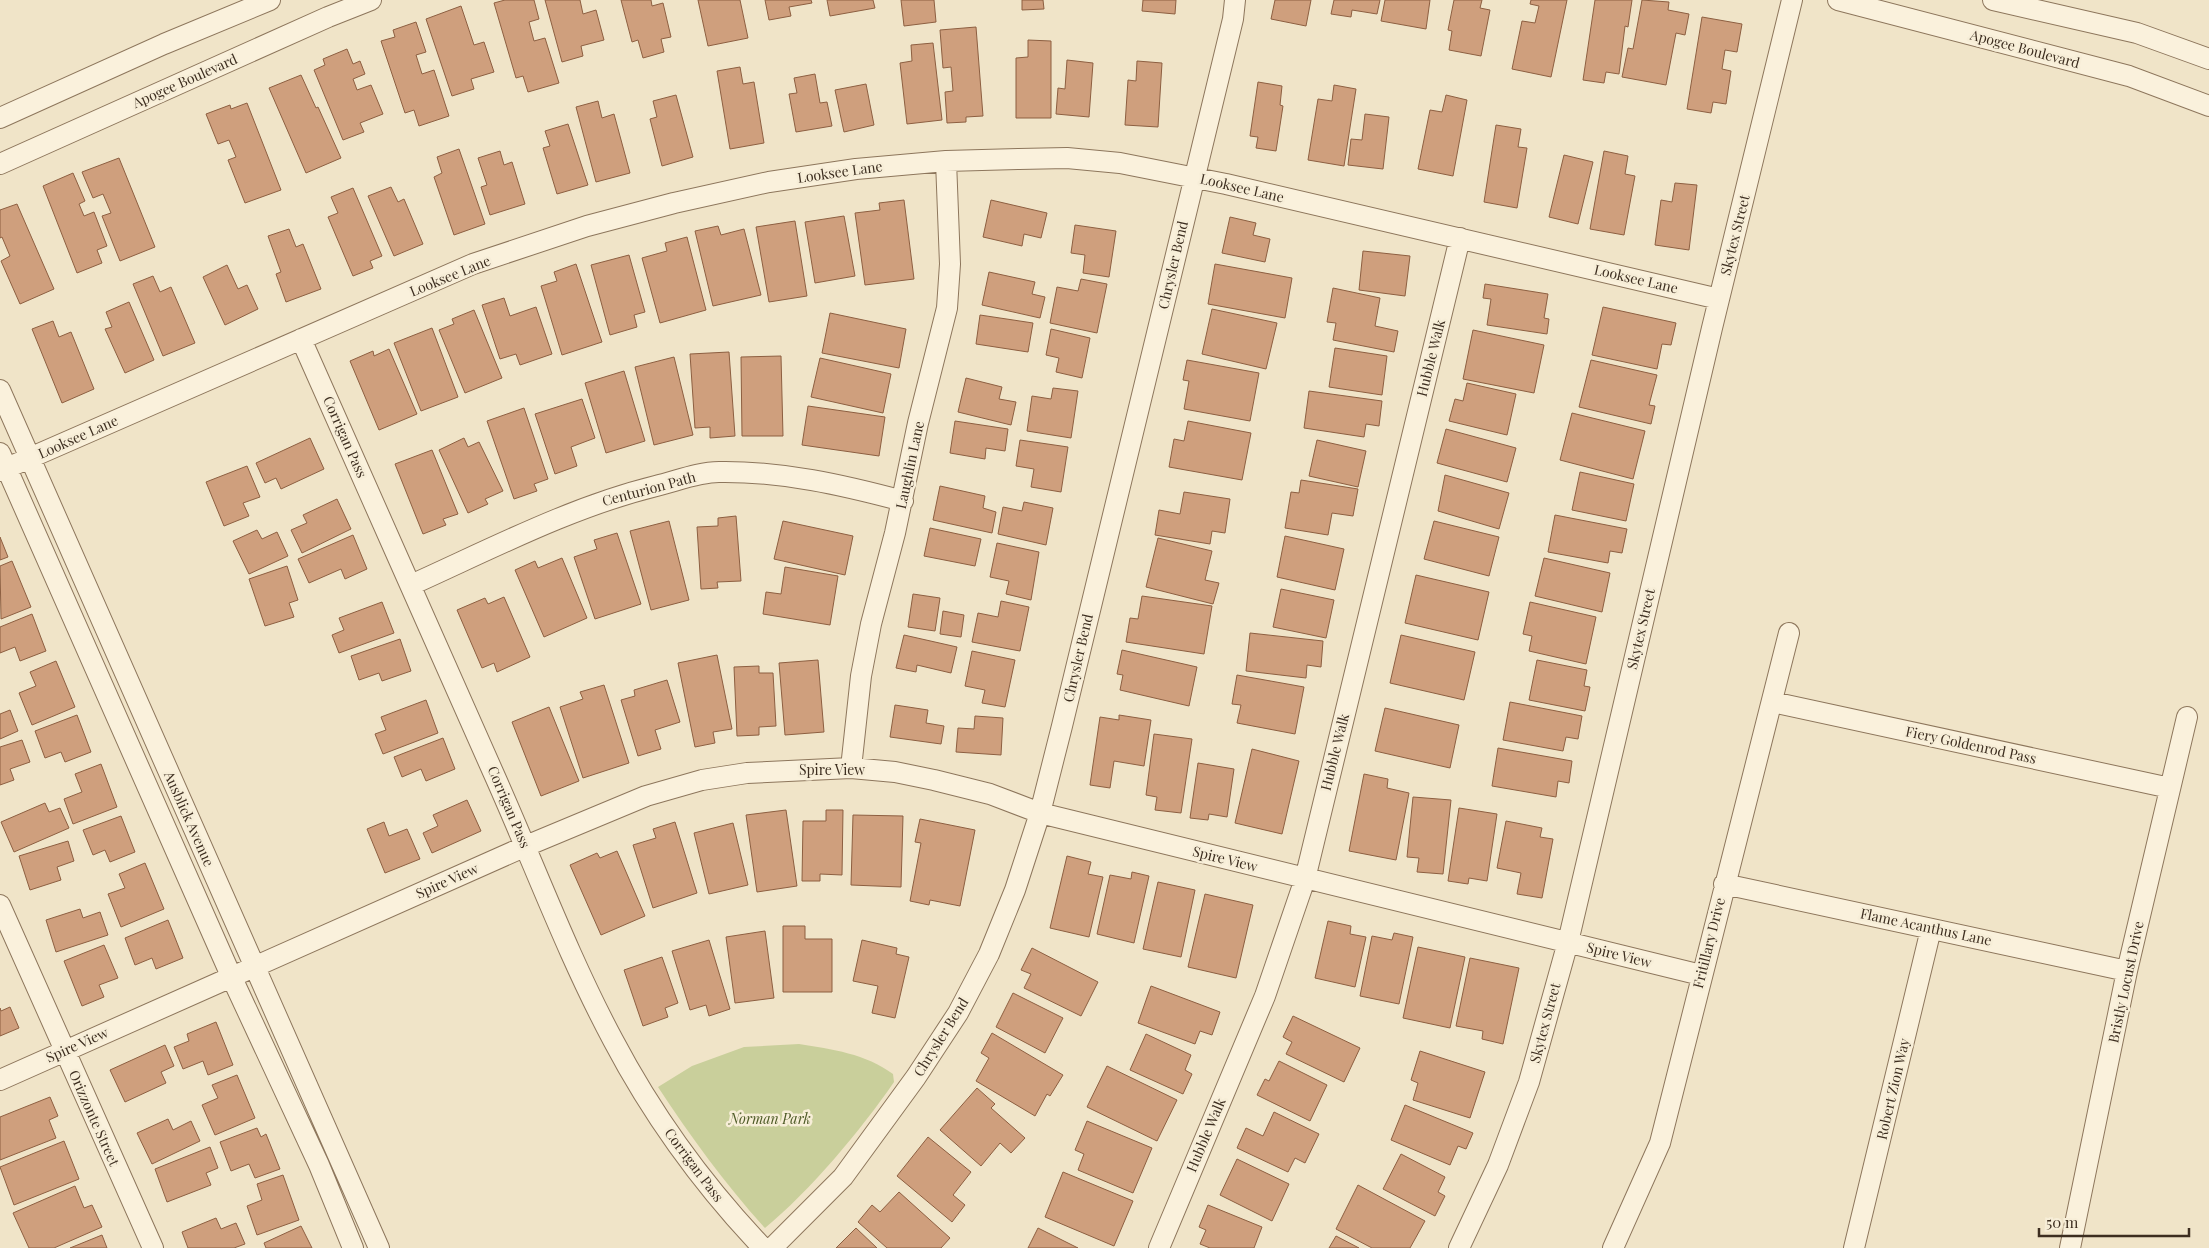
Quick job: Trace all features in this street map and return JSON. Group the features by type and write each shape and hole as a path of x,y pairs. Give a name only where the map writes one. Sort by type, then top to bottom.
{"street":[{"path":"0,118 164,44 270,0"},
{"name":"Apogee Boulevard","path":"0,164 328,17 371,0"},
{"name":"Chrysler Bend","path":"772,1248 843,1177 889,1115 958,1013 989,954 1008,908 1040,813 1065,716 1233,18 1235,0"},
{"name":"Skytex Street","path":"1459,1248 1498,1165 1529,1082 1568,942 1719,299 1792,0"},
{"name":"Apogee Boulevard","path":"1838,0 2129,76 2209,106"},
{"path":"1993,0 2137,33 2209,59"},
{"name":"Looksee Lane","path":"2,464 31,458 473,264 587,226 674,203 769,182 856,169 946,161 1067,158 1120,163 1194,176 1719,299"},
{"name":"Laughlin Lane","path":"852,768 861,676 873,615 903,501 918,423 947,308 950,264 946,161"},
{"name":"Hubble Walk","path":"1159,1248 1265,996 1304,879 1460,238"},
{"name":"Corrigan Pass","path":"301,339 526,846 558,926 613,1040 663,1125 700,1176 763,1248"},
{"name":"Ausblick Avenue","path":"0,390 379,1248"},
{"name":"Ausblick Avenue","path":"2,464 232,978 319,1165 353,1248"},
{"name":"Centurion Path","path":"411,585 589,506 625,493 691,476 718,472 778,475 827,483 903,501"},
{"name":"Fritillary Drive","path":"1613,1248 1660,1143 1789,633"},
{"name":"Fiery Goldenrod Pass","path":"1772,702 2170,788"},
{"name":"Bristly Locust Drive","path":"2070,1248 2127,971 2187,717"},
{"name":"Spire View","path":"0,1080 526,846 646,796 702,780 747,774 852,768 895,772 934,780 990,794 1040,813 1701,975"},
{"name":"Flame Acanthus Lane","path":"1724,884 2127,971"},
{"name":"Orizzonte Street","path":"0,905 153,1248"},
{"name":"Robert Zion Way","path":"1854,1248 1931,929"}],"green space":[{"name":"Norman Park","path":"799,1044 836,1050 860,1057 883,1067 893,1074 894,1082 834,1159 800,1196 765,1228 709,1160 658,1087 692,1066 744,1047"}],"building":[{"path":"505,0 534,0 539,19 529,22 534,41 545,38 559,83 528,92 523,76 516,78 494,3"},
{"path":"545,0 580,0 583,14 596,10 604,40 581,46 583,56 562,62"},
{"path":"621,0 651,0 652,6 663,3 671,37 661,39 664,52 643,58 638,40 632,42"},
{"path":"698,0 740,0 748,38 708,46"},
{"path":"765,0 811,0 812,3 789,7 791,16 769,20"},
{"path":"827,0 873,0 875,8 830,16"},
{"path":"901,0 934,0 936,22 904,26"},
{"path":"1022,0 1043,0 1044,9 1022,10"},
{"path":"1143,0 1176,0 1175,14 1142,11"},
{"path":"1275,0 1311,0 1306,26 1271,19"},
{"path":"1334,0 1380,0 1377,14 1352,10 1351,17 1331,14"},
{"path":"1385,0 1430,0 1426,29 1381,21"},
{"path":"1454,0 1482,0 1480,8 1490,10 1481,56 1449,50 1452,31 1448,30"},
{"path":"1531,0 1567,0 1551,77 1512,69 1522,21 1535,23 1539,6 1530,4"},
{"path":"1595,0 1632,0 1628,27 1625,26 1619,74 1606,72 1604,83 1583,80"},
{"path":"1642,0 1669,2 1668,10 1689,14 1685,35 1676,33 1666,85 1622,77 1628,48 1633,49"},
{"path":"461,6 474,45 484,42 494,72 471,79 474,89 452,96 426,19"},
{"path":"1702,17 1742,24 1737,52 1725,50 1722,69 1731,71 1726,104 1713,102 1711,113 1687,109"},
{"path":"416,22 426,52 416,55 422,74 434,70 449,116 419,126 414,110 405,113 381,41 395,37 393,30"},
{"path":"976,27 983,116 966,117 966,122 947,123 945,92 953,91 951,67 943,68 940,30"},
{"path":"1028,40 1051,41 1051,118 1016,118 1016,58 1028,57"},
{"path":"933,43 942,120 907,124 900,63 912,61 911,45"},
{"path":"347,49 353,64 360,61 365,74 353,79 357,90 371,85 383,114 360,123 364,132 343,140 314,70 325,65 323,59"},
{"path":"1067,60 1093,63 1089,117 1056,114 1058,88 1065,89"},
{"path":"1137,61 1162,63 1158,127 1125,125 1128,80 1136,81"},
{"path":"740,67 743,84 754,82 764,143 730,149 717,71"},
{"path":"815,74 820,103 827,102 832,126 796,132 789,94 797,93 794,78"},
{"path":"301,75 341,158 306,173 269,88"},
{"path":"1258,82 1282,86 1280,105 1283,106 1276,151 1256,148 1258,137 1250,136"},
{"path":"866,84 874,125 844,132 835,90"},
{"path":"1334,85 1356,89 1344,166 1308,160 1318,99 1332,101"},
{"path":"676,95 693,157 662,166 650,119 657,117 653,101"},
{"path":"1446,95 1467,100 1453,176 1418,169 1430,110 1442,112"},
{"path":"598,101 602,118 614,114 630,173 596,182 576,107"},
{"path":"247,103 281,190 245,203 228,160 236,157 229,140 218,144 206,114 230,105 231,109"},
{"path":"1365,114 1389,117 1383,169 1348,165 1351,139 1362,140"},
{"path":"568,124 588,185 557,194 543,148 550,146 545,131"},
{"path":"1496,125 1521,129 1518,147 1527,148 1517,208 1484,202"},
{"path":"459,149 485,224 454,235 434,177 442,173 437,157"},
{"path":"500,151 504,165 512,162 525,204 490,215 481,187 487,185 478,158"},
{"path":"1604,151 1628,156 1625,174 1635,176 1624,235 1590,229"},
{"path":"1564,155 1593,162 1578,224 1549,217"},
{"path":"119,158 155,247 120,261 102,216 111,213 103,194 93,198 82,172"},
{"path":"73,173 85,201 79,204 84,216 94,212 107,246 97,250 102,263 77,273 43,186"},
{"path":"1675,183 1697,185 1689,250 1655,245 1661,200 1672,202"},
{"path":"391,187 398,202 404,199 423,244 394,256 368,196"},
{"path":"353,188 382,256 370,261 373,268 353,276 328,217 338,213 331,197"},
{"path":"904,200 914,279 865,285 855,213 880,210 879,203"},
{"path":"991,200 1047,213 1041,238 1024,234 1022,246 983,237"},
{"path":"17,204 54,289 20,304 1,261 10,256 2,237 0,238 0,210"},
{"path":"844,216 855,276 815,283 805,222"},
{"path":"1230,217 1256,223 1253,235 1270,239 1265,262 1222,253"},
{"path":"795,221 807,296 769,302 756,227"},
{"path":"1075,225 1116,231 1109,277 1083,273 1085,255 1071,253"},
{"path":"718,226 721,235 744,229 761,295 713,306 695,231"},
{"path":"289,229 296,247 303,244 321,289 286,302 276,274 281,272 268,236"},
{"path":"687,237 706,310 660,323 642,258 667,251 665,243"},
{"path":"1363,251 1410,256 1405,296 1359,290"},
{"path":"629,255 645,312 634,315 637,327 610,335 591,265"},
{"path":"576,264 602,342 562,355 541,286 557,281 554,272"},
{"path":"1215,264 1292,278 1285,318 1208,304"},
{"path":"227,265 238,289 247,285 258,309 225,325 203,277"},
{"path":"989,272 1035,282 1032,294 1045,297 1040,318 982,305"},
{"path":"153,276 160,292 171,287 195,343 163,356 133,284"},
{"path":"1081,279 1107,284 1097,333 1050,323 1057,287 1078,291"},
{"path":"1485,284 1548,294 1544,318 1549,319 1547,334 1487,325 1491,299 1483,298"},
{"path":"1333,288 1380,298 1375,326 1398,331 1394,352 1333,340 1336,323 1327,322"},
{"path":"504,298 510,316 536,307 552,354 520,365 516,354 500,359 482,305"},
{"path":"129,302 154,360 125,373 105,329 112,327 106,312"},
{"path":"1603,307 1676,323 1671,345 1662,344 1657,369 1592,355"},
{"path":"1212,309 1277,323 1266,369 1202,354"},
{"path":"474,310 502,378 465,393 439,330 454,324 452,319"},
{"path":"830,313 906,329 899,368 822,353"},
{"path":"980,315 1033,323 1028,352 976,344"},
{"path":"53,321 59,337 71,332 94,389 62,403 32,329"},
{"path":"432,328 458,397 421,411 394,343"},
{"path":"1051,329 1090,338 1082,378 1056,372 1059,358 1046,355"},
{"path":"1473,330 1544,345 1534,393 1463,379"},
{"path":"1335,348 1387,356 1382,395 1329,387"},
{"path":"389,349 417,414 379,430 350,361 373,351 374,356"},
{"path":"729,352 735,436 710,438 710,427 695,428 690,354"},
{"path":"781,356 783,436 742,436 741,357"},
{"path":"674,357 693,435 654,445 635,367"},
{"path":"820,358 891,374 883,413 811,397"},
{"path":"1187,360 1259,373 1250,421 1184,409 1189,381 1183,380"},
{"path":"1591,360 1657,375 1649,405 1655,406 1651,424 1579,407"},
{"path":"624,371 645,441 606,453 585,383"},
{"path":"966,378 1002,387 999,399 1016,402 1011,425 958,412"},
{"path":"1467,383 1516,394 1507,435 1449,421 1455,399 1463,401"},
{"path":"1053,388 1078,391 1071,438 1027,431 1032,396 1051,399"},
{"path":"1309,391 1382,401 1379,426 1366,424 1364,437 1304,428"},
{"path":"582,399 595,438 571,447 577,466 555,474 535,414"},
{"path":"808,406 885,417 879,456 802,445"},
{"path":"524,408 548,479 534,484 537,491 514,499 487,421"},
{"path":"1572,413 1645,431 1633,479 1560,460"},
{"path":"955,421 1008,429 1005,451 986,448 985,459 950,453"},
{"path":"1188,421 1251,433 1242,480 1169,467 1174,439 1184,441"},
{"path":"1446,429 1516,448 1507,482 1437,463"},
{"path":"310,438 324,469 281,489 276,478 265,483 256,463"},
{"path":"464,438 468,447 479,442 503,491 485,499 488,504 468,513 439,450"},
{"path":"1020,440 1068,447 1061,492 1031,487 1034,469 1016,466"},
{"path":"1317,440 1366,451 1358,487 1309,476"},
{"path":"432,450 458,514 443,519 446,525 423,534 395,464"},
{"path":"247,466 260,497 243,503 249,516 224,526 206,482"},
{"path":"1580,472 1634,484 1626,521 1572,510"},
{"path":"1445,475 1509,493 1499,529 1438,511"},
{"path":"1301,480 1358,489 1353,516 1332,513 1328,535 1285,528 1291,492 1299,493"},
{"path":"940,486 985,496 983,508 996,512 992,533 933,520"},
{"path":"1184,492 1230,499 1225,533 1212,531 1210,544 1155,535 1159,510 1180,514"},
{"path":"337,499 351,529 302,553 291,530 307,523 303,515"},
{"path":"1024,502 1053,508 1046,545 998,534 1003,507 1022,511"},
{"path":"1555,515 1627,529 1622,553 1610,551 1608,563 1548,552"},
{"path":"736,516 741,581 717,582 718,588 701,589 697,527 718,526 718,518"},
{"path":"669,521 689,600 651,610 630,531"},
{"path":"783,521 853,536 845,575 774,559"},
{"path":"1434,521 1499,537 1489,576 1424,559"},
{"path":"930,528 981,539 975,566 924,556"},
{"path":"257,530 262,539 277,532 288,556 249,574 233,541"},
{"path":"617,533 641,604 595,619 574,557 597,549 594,540"},
{"path":"353,535 367,569 345,579 341,569 309,583 298,559"},
{"path":"1285,536 1344,549 1335,590 1277,577"},
{"path":"0,537 8,557 0,560"},
{"path":"1158,538 1212,551 1205,580 1219,583 1213,604 1146,587"},
{"path":"997,543 1039,552 1031,600 1006,594 1009,581 990,577"},
{"path":"562,558 587,618 544,637 515,570 535,561 538,568"},
{"path":"1544,558 1610,573 1602,612 1535,596"},
{"path":"12,561 31,607 1,619 0,566"},
{"path":"287,566 298,600 289,603 294,617 265,626 249,579"},
{"path":"785,567 838,576 830,625 763,614 766,592 781,594"},
{"path":"1416,575 1489,592 1478,640 1405,623"},
{"path":"1281,589 1334,600 1326,638 1273,627"},
{"path":"913,594 940,598 935,631 908,627"},
{"path":"1142,596 1212,606 1204,654 1126,642 1130,618 1138,619"},
{"path":"504,597 530,657 497,672 494,663 482,668 457,610 485,598 488,604"},
{"path":"1001,601 1029,607 1020,651 972,642 978,613 998,617"},
{"path":"382,602 394,633 339,653 332,635 344,630 339,618"},
{"path":"1530,602 1596,617 1586,664 1529,651 1532,636 1523,634"},
{"path":"943,611 964,615 961,637 940,634"},
{"path":"32,614 46,651 20,661 15,647 0,653 0,627"},
{"path":"1250,633 1323,641 1321,667 1307,665 1306,678 1246,671"},
{"path":"904,635 957,647 951,673 917,665 916,672 896,668"},
{"path":"1401,635 1475,652 1464,700 1390,683"},
{"path":"400,639 411,671 382,681 379,673 359,680 351,656"},
{"path":"1122,650 1197,667 1189,706 1120,690 1123,675 1117,674"},
{"path":"972,651 1015,660 1005,707 982,703 985,690 965,686"},
{"path":"717,655 732,729 713,732 715,743 695,747 678,663"},
{"path":"818,660 824,732 785,735 779,663"},
{"path":"1537,660 1587,670 1584,686 1590,687 1585,711 1529,700"},
{"path":"56,661 75,707 32,725 19,693 36,686 30,672"},
{"path":"759,666 759,673 773,673 776,726 759,727 759,735 737,736 734,667"},
{"path":"1237,675 1304,687 1295,734 1237,723 1241,705 1232,704"},
{"path":"667,680 680,722 655,730 661,749 638,756 621,700 635,696 634,690"},
{"path":"604,685 629,763 583,778 560,707 583,699 580,692"},
{"path":"426,700 438,733 383,754 375,734 386,730 381,717"},
{"path":"1510,702 1582,716 1578,739 1566,737 1563,751 1503,740"},
{"path":"895,705 928,710 926,723 944,726 941,744 890,737"},
{"path":"549,707 579,781 541,796 512,722"},
{"path":"1385,708 1459,725 1450,768 1375,751"},
{"path":"10,710 18,731 0,739 0,714"},
{"path":"77,715 91,752 65,762 61,752 45,758 35,731"},
{"path":"1119,715 1151,720 1144,766 1114,761 1110,788 1090,785 1100,717 1119,720"},
{"path":"975,716 1003,718 1001,755 956,752 958,728 974,729"},
{"path":"1154,734 1192,739 1181,813 1155,810 1157,797 1146,795"},
{"path":"443,738 455,769 426,781 421,769 402,777 394,757"},
{"path":"22,740 30,762 10,769 14,780 0,785 0,747"},
{"path":"1498,748 1572,761 1569,783 1558,781 1556,797 1492,786"},
{"path":"1252,749 1299,761 1282,834 1235,823"},
{"path":"1198,763 1234,769 1227,817 1209,814 1208,820 1190,818"},
{"path":"101,764 117,807 73,824 64,799 82,792 75,774"},
{"path":"1364,774 1388,779 1387,788 1409,793 1396,860 1349,851"},
{"path":"1413,797 1451,800 1443,874 1417,872 1419,858 1407,857"},
{"path":"467,800 481,831 432,853 423,833 438,826 433,815"},
{"path":"45,803 49,812 60,808 69,828 14,852 1,822"},
{"path":"1459,808 1497,814 1487,881 1469,878 1468,884 1448,881"},
{"path":"786,810 797,886 757,892 746,815"},
{"path":"826,810 843,810 842,875 820,874 820,881 802,881 803,821 826,821"},
{"path":"853,815 903,816 901,887 851,885"},
{"path":"121,816 135,852 110,862 105,850 93,855 83,830"},
{"path":"920,819 975,830 960,906 930,900 929,905 910,901 921,843 915,842"},
{"path":"1506,821 1542,828 1540,837 1553,839 1542,898 1517,894 1521,873 1497,868"},
{"path":"384,822 389,836 407,829 420,859 385,873 367,829"},
{"path":"675,822 697,893 653,908 633,845 656,838 653,829"},
{"path":"733,823 748,885 709,894 694,833"},
{"path":"68,841 74,861 57,867 61,880 30,890 19,856"},
{"path":"617,851 645,916 601,935 570,865 597,853 600,858"},
{"path":"1067,856 1091,862 1088,874 1103,877 1089,937 1050,928"},
{"path":"145,863 164,909 121,927 108,894 125,888 119,874"},
{"path":"1132,872 1149,876 1134,943 1097,934 1110,875 1131,879"},
{"path":"1158,882 1195,890 1181,957 1143,949"},
{"path":"1205,894 1253,905 1236,978 1188,967"},
{"path":"80,909 83,918 100,912 108,935 56,952 46,920"},
{"path":"168,920 183,958 156,969 152,958 135,965 125,938"},
{"path":"1328,921 1351,926 1350,934 1366,937 1355,987 1315,978"},
{"path":"783,926 805,926 805,939 832,939 832,992 783,992"},
{"path":"765,931 774,998 735,1003 726,937"},
{"path":"1394,933 1413,937 1399,1004 1360,996 1372,936 1392,940"},
{"path":"709,940 730,1009 709,1016 706,1005 690,1010 672,951"},
{"path":"862,940 897,948 896,954 909,957 895,1018 872,1013 878,986 853,981"},
{"path":"104,945 118,978 99,985 104,997 82,1006 64,961"},
{"path":"1418,947 1465,957 1450,1028 1403,1018"},
{"path":"1032,948 1098,982 1081,1016 1024,988 1031,974 1021,970"},
{"path":"662,957 678,1003 665,1008 668,1017 643,1026 624,970"},
{"path":"1470,958 1519,968 1503,1044 1482,1039 1483,1031 1456,1026"},
{"path":"1151,986 1220,1012 1212,1035 1200,1031 1195,1044 1138,1023"},
{"path":"1013,993 1063,1018 1045,1053 996,1027"},
{"path":"10,1007 19,1028 0,1036 0,1008 1,1011"},
{"path":"1293,1016 1360,1048 1344,1082 1286,1054 1292,1042 1283,1037"},
{"path":"216,1022 233,1065 208,1075 203,1061 183,1069 174,1047 189,1041 187,1034"},
{"path":"992,1033 1063,1075 1050,1096 1047,1094 1035,1116 976,1081 989,1058 981,1053"},
{"path":"1146,1034 1191,1055 1185,1070 1192,1074 1183,1094 1130,1070"},
{"path":"165,1045 174,1066 161,1072 166,1083 125,1102 110,1070"},
{"path":"1420,1051 1485,1072 1470,1118 1413,1100 1418,1083 1411,1080"},
{"path":"1279,1061 1327,1085 1310,1121 1257,1095 1265,1079 1269,1081"},
{"path":"1107,1066 1177,1100 1157,1141 1087,1107"},
{"path":"237,1075 255,1118 215,1135 202,1105 218,1098 212,1085"},
{"path":"977,1088 995,1104 991,1108 1025,1138 1011,1153 1000,1143 981,1166 940,1130"},
{"path":"50,1097 58,1116 49,1120 56,1138 0,1160 0,1117"},
{"path":"1405,1105 1473,1133 1466,1149 1458,1146 1450,1165 1391,1140"},
{"path":"1274,1112 1319,1134 1305,1163 1295,1158 1288,1172 1237,1148 1246,1128 1263,1136"},
{"path":"168,1119 173,1130 191,1121 200,1141 152,1164 137,1133"},
{"path":"1087,1121 1152,1148 1133,1193 1078,1170 1084,1154 1075,1150"},
{"path":"257,1128 261,1137 266,1134 280,1169 255,1178 249,1164 231,1171 220,1142"},
{"path":"928,1137 971,1172 953,1195 965,1205 952,1222 897,1176"},
{"path":"64,1141 79,1179 14,1205 0,1167"},
{"path":"210,1147 218,1168 206,1173 211,1185 167,1202 155,1169"},
{"path":"1401,1154 1445,1177 1438,1192 1445,1196 1435,1216 1383,1189"},
{"path":"1237,1159 1289,1184 1272,1221 1220,1195"},
{"path":"1063,1172 1133,1201 1114,1246 1045,1217"},
{"path":"283,1175 299,1220 257,1235 247,1206 262,1200 257,1184"},
{"path":"1358,1185 1425,1221 1410,1248 1372,1248 1336,1229"},
{"path":"75,1186 84,1208 92,1205 102,1227 54,1248 29,1248 13,1213"},
{"path":"899,1192 950,1238 941,1248 887,1248 858,1222 872,1205 880,1212"},
{"path":"1208,1205 1262,1227 1254,1248 1210,1248 1200,1244 1206,1230 1199,1227"},
{"path":"216,1218 221,1229 236,1223 245,1244 234,1248 188,1248 182,1232"},
{"path":"301,1226 312,1248 266,1248 264,1243"},
{"path":"856,1228 877,1248 836,1248"},
{"path":"1038,1228 1078,1248 1028,1248"},
{"path":"102,1235 107,1248 70,1248"},
{"path":"1336,1236 1359,1248 1329,1248"}]}
